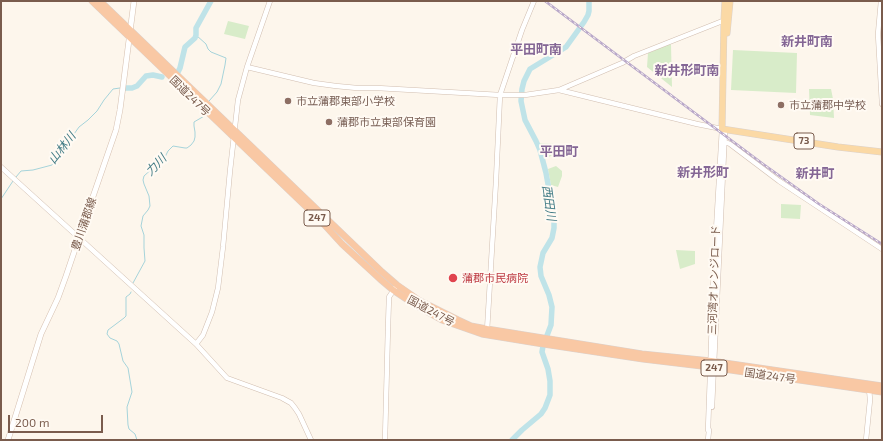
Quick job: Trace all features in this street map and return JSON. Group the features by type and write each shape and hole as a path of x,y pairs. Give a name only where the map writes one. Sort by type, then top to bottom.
{"highway":[{"name":"国道247号","path":"92,1 320,220 342,244 380,279 395,288 417,306 442,320 486,332 539,341 642,354 869,388 882,392"},
{"name":"国道247号","path":"100,1 382,272 395,288"},
{"name":"国道247号","path":"869,388 882,386"}],"main road":[{"name":"豊川蒲郡線","path":"8,440 41,334 58,298 116,130 134,1"},
{"path":"724,129 725,1"},
{"path":"724,129 730,1"},
{"name":"73","path":"724,129 838,147 882,152"}],"street":[{"path":"196,344 203,335 212,312 218,288 236,131 238,100 247,67 270,1"},
{"path":"486,332 500,95 522,30 534,1"},
{"path":"881,1 878,43 882,104"},
{"path":"247,67 314,83 336,86 518,95 559,90 622,63 634,56 724,21"},
{"path":"559,90 697,124 724,129"},
{"name":"三河湾オレンジロード","path":"712,365 725,142 724,129"},
{"name":"三河湾オレンジロード","path":"708,440 712,402 714,265 724,129"},
{"path":"725,142 882,249"},
{"path":"1,167 196,344 227,378 282,398 291,403 299,414 311,440"},
{"path":"385,440 389,297 395,288"},
{"path":"866,440 870,400 869,388"}],"green space":[{"path":"228,21 249,26 245,39 224,34"},
{"path":"670,44 672,87 647,67 648,53"},
{"path":"733,50 797,53 796,93 731,90"},
{"path":"809,89 831,89 834,118 810,115"},
{"path":"539,143 556,144 553,155 545,159"},
{"path":"556,166 562,171 562,176 558,187 551,185 548,169"},
{"path":"781,204 801,205 800,219 781,218"},
{"path":"676,250 695,251 695,264 680,269"}],"waterway":[{"name":"力川","path":"178,72 185,47 195,38 196,28 211,1"},
{"name":"西田川","path":"512,440 541,414 550,395 548,369 542,352 551,325 552,307 541,276 540,267 543,253 552,238 554,217 540,150 525,120 521,101 522,89 530,69 566,47 588,15 589,1"},
{"name":"力川","path":"196,35 206,44 211,52 226,58 221,84 217,92 209,101"},
{"name":"山林川","path":"125,88 137,86 146,76 153,75 162,77"},
{"name":"山林川","path":"16,177 21,171 33,170 52,165 79,127 97,111 113,89 120,88"},
{"name":"力川","path":"133,283 145,261 144,235 141,226 143,216 150,206 149,196 143,180 144,176 164,159 168,151 173,146 187,148 191,145 195,137 194,122 206,115"},
{"name":"山林川","path":"1,199 13,181"},
{"name":"力川","path":"131,292 126,297 126,316 108,330 107,334 119,344 123,361 128,368 132,392 127,407 128,425 129,429 135,434 137,440"}],"railway":[{"path":"545,1 763,164 819,204 882,244"}],"place":[{"name":"市立蒲郡東部小学校","path":"288,101"},
{"name":"市立蒲郡中学校","path":"781,105"},
{"name":"蒲郡市立東部保育園","path":"329,122"},
{"name":"蒲郡市民病院","path":"453,278"}],"district":[{"name":"新井町南","path":"807,42"},
{"name":"平田町南","path":"536,50"},
{"name":"新井形町南","path":"687,71"},
{"name":"平田町","path":"559,152"},
{"name":"新井形町","path":"703,173"},
{"name":"新井町","path":"815,174"}]}
